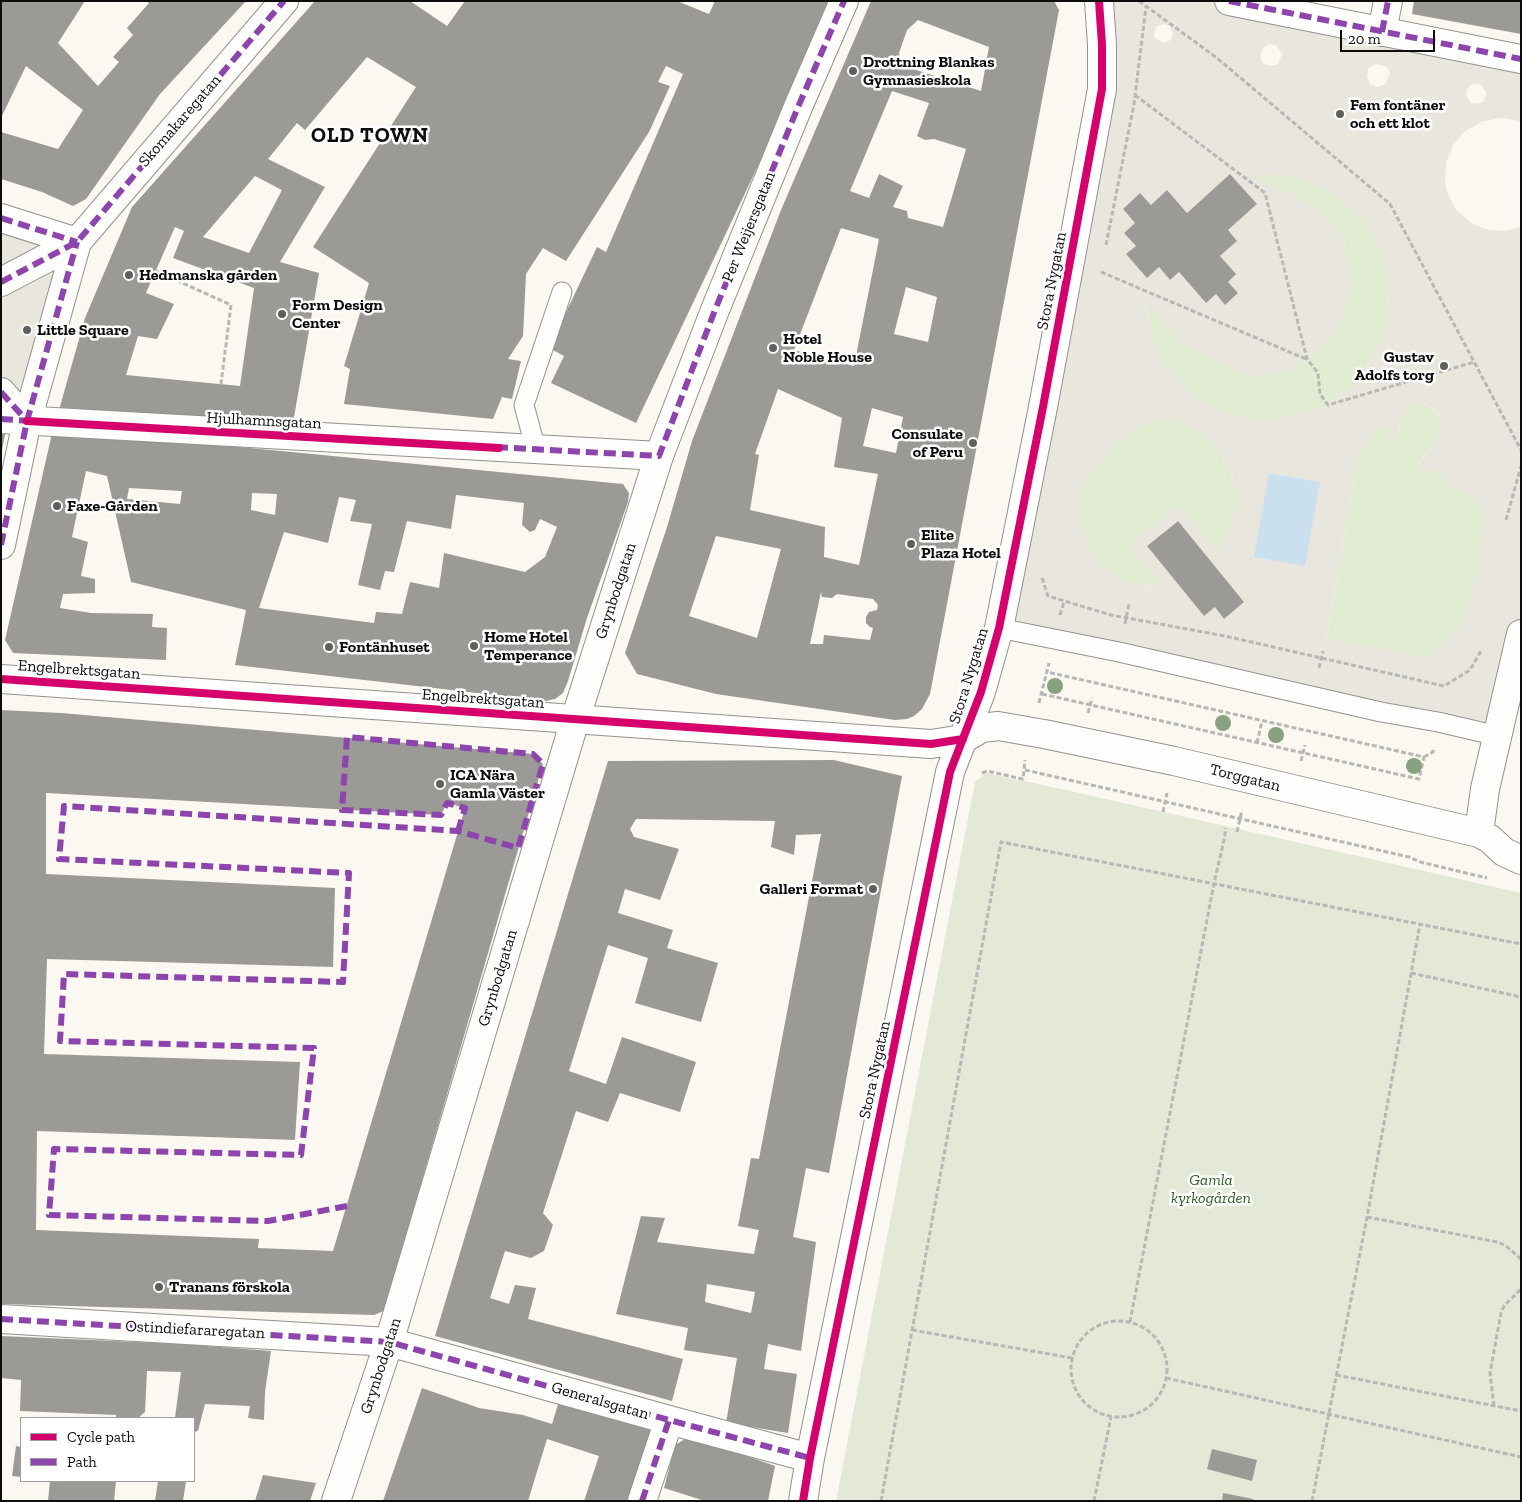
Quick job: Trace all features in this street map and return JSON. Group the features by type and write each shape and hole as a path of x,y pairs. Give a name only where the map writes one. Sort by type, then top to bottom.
{"street":[{"name":"Skomakaregatan","path":"77,242 284,1"},
{"name":"Per Weijersgatan","path":"659,456 723,291 798,107 844,1"},
{"name":"Stora Nygatan","path":"803,1501 810,1458 950,772 981,692 999,628 1045,398 1102,89 1099,1"},
{"path":"1229,1 1521,60"},
{"path":"1382,32 1388,1"},
{"path":"1,218 77,242"},
{"path":"1,282 77,242"},
{"path":"1,545 14,420 77,242"},
{"path":"1,392 14,420"},
{"name":"Hjulhamnsgatan","path":"14,420 659,456"},
{"name":"Grynbodgatan","path":"336,1501 389,1342 575,720 659,456"},
{"path":"1478,833 1521,634"},
{"name":"Engelbrektsgatan","path":"1,679 930,744 963,740"},
{"name":"Torggatan","path":"963,740 982,728 998,726 1174,761 1478,833 1504,852 1521,860"},
{"name":"Ostindiefararegatan","path":"1,1319 389,1342"},
{"name":"Generalsgatan","path":"389,1342 810,1458"},
{"path":"642,1501 669,1420"}],"lane":[{"path":"536,450 518,402 562,292"},
{"path":"999,628 1137,656 1381,712 1438,722 1498,736"}],"path":[{"path":"1139,1 1218,58 1390,204 1521,450"},
{"path":"1105,254 1135,94 1146,7"},
{"path":"1135,94 1264,193 1307,359 1318,373 1320,394 1328,405 1474,362"},
{"path":"1099,282 1103,263"},
{"path":"156,271 231,305 221,384"},
{"path":"1101,272 1307,359"},
{"path":"1506,520 1521,466"},
{"path":"1044,570 1042,579 1048,596 1064,602 1111,615 1225,636 1444,686 1470,670 1481,651"},
{"path":"1125,624 1129,604"},
{"path":"1319,668 1323,651"},
{"path":"1042,694 1419,779 1424,757 1047,672"},
{"path":"1088,714 1092,698"},
{"path":"1190,705 1192,699"},
{"path":"1257,743 1262,721"},
{"path":"1372,746 1374,739"},
{"path":"1301,762 1305,745"},
{"path":"950,772 977,774 987,771 1023,779 1025,759"},
{"path":"1025,770 1401,855 1420,862 1493,879"},
{"path":"1163,812 1167,793"},
{"path":"1237,832 1242,810"},
{"path":"1130,1322 1214,883 1225,836 1225,828"},
{"path":"881,1501 1001,842 1521,944"},
{"path":"1401,855 1403,847"},
{"path":"1312,1501 1367,1217 1420,924"},
{"path":"1411,973 1521,997"},
{"path":"1367,1217 1497,1242 1505,1245 1521,1259"},
{"path":"1494,1406 1490,1373 1501,1312 1504,1306 1521,1289"},
{"path":"1115,1321 1130,1322 1144,1328 1156,1339 1164,1353 1167,1370 1164,1386 1156,1400 1143,1411 1128,1417 1111,1417 1095,1412 1083,1401 1074,1388 1071,1374 1072,1358 1078,1344 1088,1333 1100,1325 1115,1321"},
{"path":"912,1330 1072,1358"},
{"path":"1336,1374 1521,1411"},
{"path":"1166,1378 1521,1456"},
{"path":"1094,1501 1111,1417"}],"green space":[{"path":"1249,175 1288,175 1329,190 1365,220 1388,267 1389,325 1360,380 1325,407 1267,421 1225,414 1198,400 1159,358 1144,301 1183,344 1291,371 1325,345 1346,250 1337,228 1319,210 1293,195"},
{"path":"1424,403 1437,412 1442,424 1436,442 1418,463 1431,470 1442,471 1446,485 1461,490 1474,498 1485,511 1483,546 1465,622 1429,658 1327,639 1357,459 1378,426 1398,432 1402,416 1411,406"},
{"path":"1158,420 1184,423 1206,436 1219,451 1231,472 1237,496 1233,523 1225,542 1218,552 1178,505 1130,546 1160,583 1137,586 1120,579 1103,567 1088,547 1081,523 1080,498 1087,479 1109,452 1133,429"},
{"name":"Gamla kyrkogården","path":"986,773 1521,893 1521,1501 836,1501 975,782"}],"shaded area":[{"name":"Gustav Adolfs torg","path":"1099,1 1229,1 1521,59 1521,123 1515,120 1500,118 1481,122 1464,132 1454,144 1446,162 1445,182 1447,192 1456,210 1471,223 1485,229 1504,231 1521,227 1521,634 1498,736 999,628 1102,89","holes":["1163,24 1170,26 1173,34 1171,40 1163,43 1155,38 1154,32 1157,26","1270,44 1277,46 1282,54 1278,64 1271,66 1264,64 1260,58 1263,48","1377,64 1387,67 1390,74 1385,84 1378,87 1370,84 1367,77 1368,69","1472,84 1480,84 1486,92 1483,102 1477,104 1471,103 1466,95 1467,89","1230,174 1257,204 1228,230 1237,241 1220,256 1228,282 1238,293 1225,305 1216,294 1206,303 1179,272 1170,280 1159,267 1148,277 1127,254 1136,246 1124,233 1135,223 1123,209 1140,193 1151,205 1167,191 1187,213","1251,175 1288,175 1329,190 1365,220 1388,267 1389,325 1360,380 1325,407 1267,421 1225,414 1198,400 1159,357 1144,302 1183,344 1213,361 1255,377 1291,371 1325,345 1345,316 1351,281 1346,250 1337,228 1319,210","1424,403 1437,411 1442,424 1436,442 1418,464 1421,471 1442,471 1446,485 1461,490 1474,498 1485,511 1483,546 1465,622 1429,658 1327,638 1357,459 1378,426 1389,429 1389,439 1395,440 1402,416 1411,406","1158,420 1184,423 1206,436 1219,451 1231,472 1237,496 1233,523 1225,542 1218,551 1178,505 1130,546 1160,583 1137,586 1120,579 1103,567 1089,547 1081,523 1080,498 1087,479 1109,452 1133,429","1177,521 1244,602 1224,619 1215,607 1204,616 1147,546"]},
{"name":"Little Square","path":"1,218 77,242 27,421 1,419"}],"water":[{"path":"1269,473 1320,482 1305,566 1254,557"}],"building":[{"path":"1,1 85,1 58,43 98,86 119,62 113,57 133,35 127,28 149,3 146,1 246,1 160,94 86,199 73,206 42,192 1,179 1,132 58,149 83,110 26,66 1,118"},
{"path":"315,1 410,1 447,26 465,1 677,1 709,14 715,1 831,1 793,92 636,423 551,383 564,356 549,348 597,247 606,252 683,74 666,66 658,82 670,86 649,132 566,261 543,248 526,274 523,336 508,359 521,361 512,399 502,397 493,419 344,404 350,369 344,366 369,283 313,247 416,87 367,57 305,130 297,123 268,159 325,187 280,262 319,273 293,423 59,410 85,318 132,207","holes":["255,176 282,190 249,253 203,237","175,227 184,231 173,258 254,288 240,386 126,375 138,336 157,339 174,304 146,293"]},
{"path":"871,1 1054,1 1059,10 930,694 922,709 907,719 895,720 716,694 637,674 625,653 667,527 692,441 781,210","holes":["918,20 989,47 981,91 901,65 899,53 907,30","892,91 929,103 917,136 925,140 934,139 966,149 943,227 908,218 907,211 893,207 903,186 879,174 869,198 850,191","841,228 879,239 854,366 794,350","906,287 937,297 928,342 894,334","778,389 842,418 834,467 878,474 859,565 824,557 825,527 750,510 759,455 755,454","872,408 903,417 896,453 863,446","716,536 781,549 757,638 689,616","821,592 822,597 832,598 837,594 873,599 878,605 877,610 869,612 866,617 866,623 873,628 870,640 824,635 823,644 810,644"]},
{"path":"1414,1 1521,1 1521,34 1412,14"},
{"path":"1230,174 1257,204 1228,230 1237,241 1220,256 1236,274 1228,282 1238,293 1225,305 1216,294 1206,303 1179,272 1170,280 1159,267 1147,278 1126,254 1136,246 1124,233 1135,223 1123,209 1140,193 1151,205 1167,190 1187,213"},
{"path":"1,424 7,425 2,450 1,450"},
{"path":"53,429 623,484 629,493 628,502 587,618 568,681 563,693 555,699 546,701 235,665 246,610 131,582 107,476 86,471 72,537 88,542 81,576 95,579 95,593 63,594 60,608 91,613 153,614 152,627 167,628 166,660 13,653 5,640","holes":["129,488 182,491 180,504 127,499","252,493 277,494 275,515 251,510","456,495 524,503 522,525 530,532 535,530 540,519 557,527 545,557 525,572 444,553 439,588 410,582 402,614 376,612 374,623 259,608 284,532 328,543 339,497 356,500 350,521 372,524 358,585 380,590 385,571 394,572 407,521 451,529"]},
{"path":"1178,521 1244,602 1224,619 1215,607 1204,616 1147,546"},
{"path":"1,710 61,713 533,754 543,764 384,1311 374,1315 1,1304","holes":["46,793 441,815 447,803 465,808 333,1251 258,1248 259,1239 36,1230 37,1131 295,1140 300,1062 44,1054 47,959 333,967 335,888 46,874"]},
{"path":"834,760 902,776 829,1173 806,1168 793,1237 816,1242 801,1351 768,1344 764,1369 797,1374 788,1433 726,1423 737,1358 684,1350 688,1328 616,1314 641,1216 665,1218 657,1242 754,1254 759,1230 738,1226 751,1158 759,1159 821,834 796,835 794,855 771,847 775,821 636,819 630,829 634,837 679,849 660,900 625,889 618,913 673,930 667,948 718,963 701,1022 635,1003 648,958 608,945 569,1071 606,1084 622,1037 696,1062 680,1112 620,1093 608,1122 576,1111 543,1213 553,1225 544,1251 531,1258 505,1251 490,1298 509,1304 515,1285 536,1288 528,1319 683,1359 672,1401 435,1336 608,761","holes":["707,1284 755,1292 751,1313 705,1302"]},
{"path":"1,1336 182,1344 271,1351 265,1392 264,1420 248,1418 250,1406 205,1404 198,1431 195,1432 195,1417 175,1417 181,1372 147,1371 145,1412 139,1417 20,1411 21,1380 1,1378"},
{"path":"422,1388 479,1408 523,1415 552,1424 559,1401 657,1432 635,1501 584,1501 599,1456 547,1439 528,1501 383,1501"},
{"path":"690,1436 775,1466 768,1501 705,1501 664,1488 675,1445"},
{"path":"16,1446 20,1447 20,1477 12,1476"},
{"path":"1212,1449 1257,1460 1252,1481 1207,1469"},
{"path":"263,1475 316,1483 310,1501 255,1501"},
{"path":"50,1482 116,1482 114,1501 48,1501"},
{"path":"158,1482 186,1482 183,1501 155,1501"},
{"path":"1223,1493 1253,1499 1253,1501 1222,1501"}],"marked path":[{"path":"1,282 77,242 284,1"},
{"path":"496,447 659,456 715,310 798,107 844,1"},
{"path":"1229,1 1521,59"},
{"path":"1382,32 1388,1"},
{"path":"1,218 77,242"},
{"path":"1,545 27,421 77,242"},
{"path":"1,392 27,421"},
{"path":"1,419 31,421"},
{"path":"347,1206 268,1221 49,1215 54,1149 301,1155 314,1048 60,1041 64,974 343,982 349,873 59,859 64,806 458,831 518,848 543,764 533,754 347,737 342,810 441,815 447,803 465,808 458,831"},
{"path":"1,1319 389,1342 810,1458"},
{"path":"642,1501 669,1420"}],"cycle path":[{"path":"803,1501 810,1458 950,772 981,692 999,628 1043,407 1102,89 1099,1"},
{"path":"27,421 499,448"},
{"path":"1,679 931,744 963,739"}],"place":[{"name":"Drottning Blankas Gymnasieskola","path":"853,71"},
{"name":"Fem fontäner och ett klot","path":"1340,114"},
{"name":"Hedmanska gården","path":"129,275"},
{"name":"Form Design Center","path":"282,314"},
{"name":"Little Square","path":"27,330"},
{"name":"Hotel Noble House","path":"773,348"},
{"name":"Gustav Adolfs torg","path":"1444,366"},
{"name":"Consulate of Peru","path":"973,443"},
{"name":"Faxe-Gården","path":"57,506"},
{"name":"Elite Plaza Hotel","path":"911,544"},
{"name":"Home Hotel Temperance","path":"474,646"},
{"name":"Fontänhuset","path":"329,647"},
{"name":"ICA Nära Gamla Väster","path":"440,784"},
{"name":"Galleri Format","path":"873,889"},
{"name":"Tranans förskola","path":"159,1287"}],"district":[{"name":"OLD TOWN","path":"370,136"}]}
